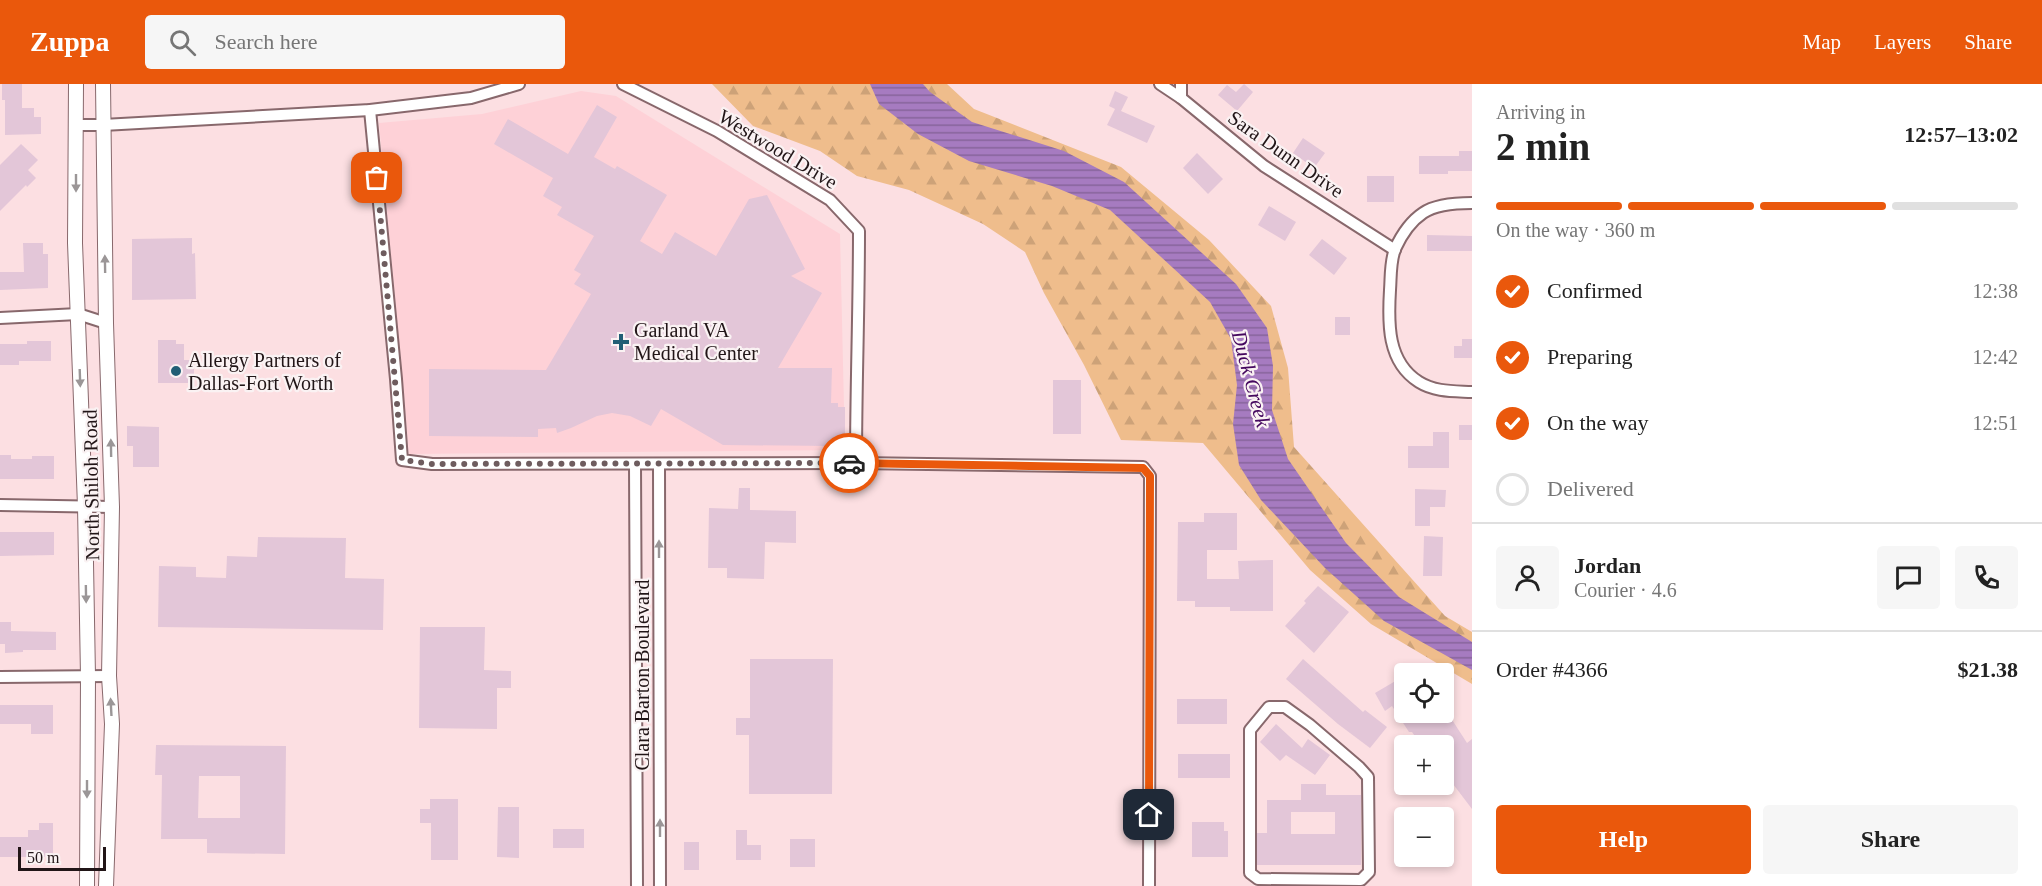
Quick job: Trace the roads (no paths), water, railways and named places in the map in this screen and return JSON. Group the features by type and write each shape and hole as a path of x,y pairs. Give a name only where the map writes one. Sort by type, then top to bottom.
{"main road":[{"name":"North Shiloh Road","path":"76,84 75,243 85,506 88,676 87,886"},
{"name":"North Shiloh Road","path":"103,84 106,323 112,507 109,676 112,724 106,886"}],"street":[{"path":"76,124 103,125 370,110 471,98 519,84"},
{"name":"Westwood Drive","path":"624,84 717,131 830,200 859,231 856,463"},
{"name":"Sara Dunn Drive","path":"1160,84 1181,98 1264,166 1395,250"},
{"path":"1181,84 1181,98"},
{"path":"370,110 402,460 432,464 856,463 1143,468 1150,476 1149,886"},
{"path":"1472,204 1446,205 1424,212 1407,229 1395,250 1391,268 1388,323 1393,348 1402,366 1418,381 1438,391 1472,392"},
{"path":"0,318 78,314 106,323"},
{"name":"Clara Barton Boulevard","path":"635,464 636,886"},
{"name":"Clara Barton Boulevard","path":"659,464 660,886"},
{"path":"0,506 112,507"},
{"path":"0,677 109,676"},
{"path":"1269,707 1286,707 1310,725 1368,777 1369,872 1361,880 1338,883 1258,879 1250,873 1250,730 1269,707"}],"water":[{"name":"Duck Creek","path":"870,84 923,84 930,92 972,122 1064,151 1124,182 1236,284 1267,328 1273,366 1272,410 1288,459 1346,543 1399,597 1472,642 1472,670 1384,621 1325,568 1261,500 1239,465 1233,424 1237,385 1231,339 1210,302 1110,210 1052,186 969,161 918,134 879,104"}],"place":[{"name":"Garland VA Medical Center","path":"621,342"},
{"name":"Allergy Partners of Dallas-Fort Worth","path":"176,371"}]}
